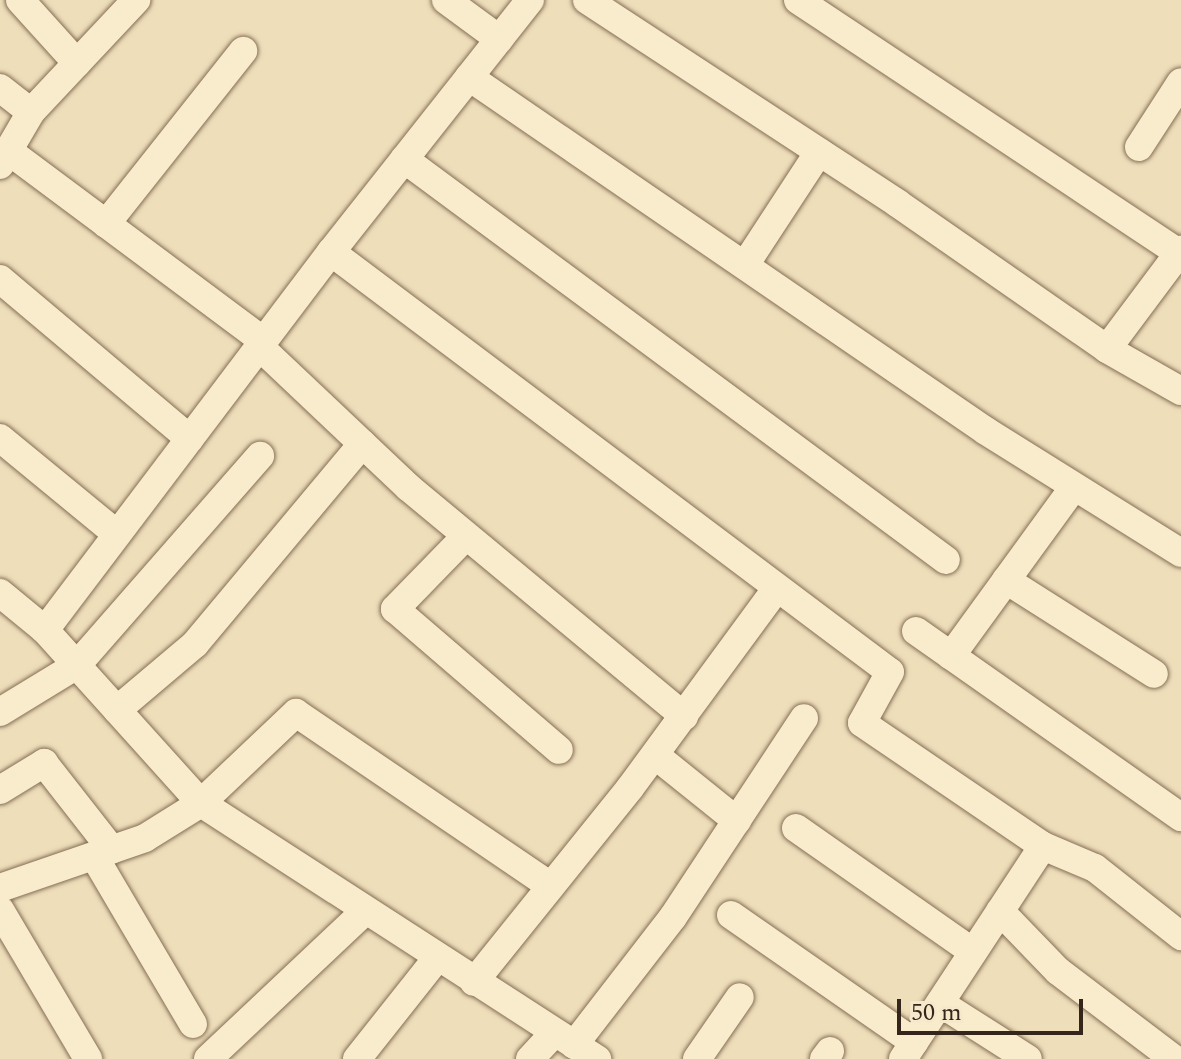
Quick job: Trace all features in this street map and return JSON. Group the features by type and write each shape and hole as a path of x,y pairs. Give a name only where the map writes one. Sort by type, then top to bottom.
{"street":[{"path":"20,0 77,63"},
{"path":"136,0 31,112 5,159 106,224 262,344 362,444 466,536 684,716"},
{"path":"446,0 499,39"},
{"path":"45,630 331,252 530,0"},
{"path":"587,0 819,152 1107,349 1181,391"},
{"path":"798,0 1180,252 1107,349"},
{"path":"106,224 243,51"},
{"path":"469,77 986,431 1181,553"},
{"path":"1139,147 1181,82"},
{"path":"0,88 31,112"},
{"path":"745,265 819,152"},
{"path":"404,159 946,560"},
{"path":"331,252 890,672 862,723 1043,846 1095,868 1181,936"},
{"path":"0,279 190,439"},
{"path":"0,438 117,534"},
{"path":"117,710 195,644 362,444"},
{"path":"0,712 77,665 260,456"},
{"path":"951,656 1074,487"},
{"path":"466,536 395,609 559,750"},
{"path":"1006,580 1154,674"},
{"path":"474,982 655,755 777,588"},
{"path":"0,593 45,630 201,803 575,1046"},
{"path":"916,631 1181,817"},
{"path":"0,888 145,838 201,803 296,713 551,886"},
{"path":"530,1059 575,1046 673,917 804,718"},
{"path":"655,755 737,821"},
{"path":"0,790 44,763 103,853 193,1024"},
{"path":"796,828 973,952"},
{"path":"731,915 908,1050 1043,846"},
{"path":"0,910 88,1059"},
{"path":"208,1059 365,911"},
{"path":"1000,911 1058,971 1174,1059"},
{"path":"357,1059 437,958"},
{"path":"697,1059 740,997"},
{"path":"940,1003 1028,1059"}]}
